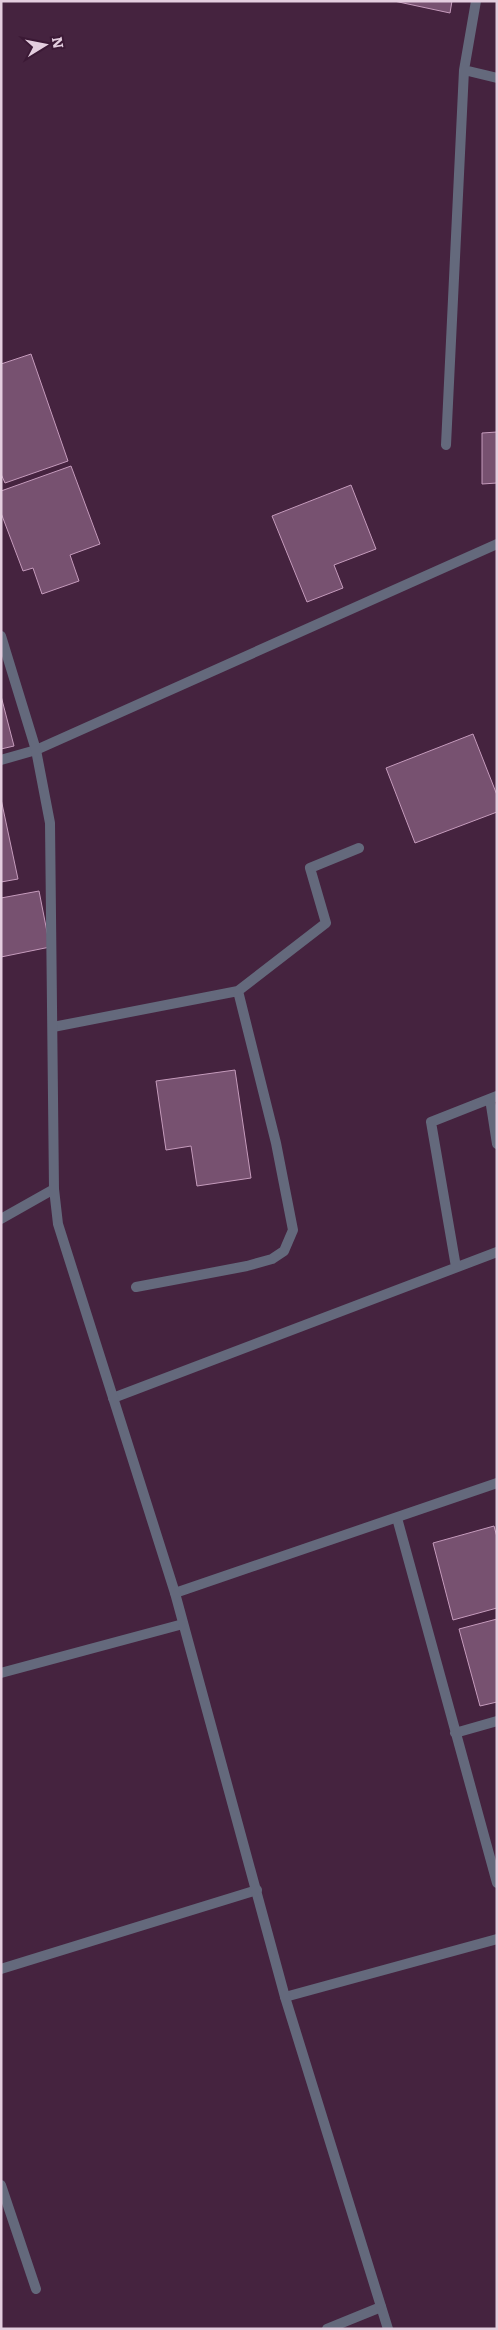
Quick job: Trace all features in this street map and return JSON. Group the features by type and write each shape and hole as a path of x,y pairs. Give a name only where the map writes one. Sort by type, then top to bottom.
{"street":[{"path":"446,445 464,70 476,1"},
{"path":"464,70 497,78"},
{"path":"1,760 36,750 497,544"},
{"path":"1,636 36,750 50,823 54,1189 58,1224 174,1593 285,1997 388,2329"},
{"path":"53,1026 238,990 326,923 310,868 359,848"},
{"path":"136,1287 247,1266 272,1259 284,1251 293,1230 276,1143 238,990"},
{"path":"456,1267 431,1122 493,1098 497,1144"},
{"path":"1,1219 54,1189"},
{"path":"113,1398 497,1252"},
{"path":"174,1593 497,1483"},
{"path":"397,1518 497,1883"},
{"path":"1,1673 183,1624"},
{"path":"455,1733 497,1721"},
{"path":"1,1969 257,1890"},
{"path":"285,1997 497,1939"},
{"path":"1,2185 36,2290"},
{"path":"327,2329 381,2307"}],"building":[{"path":"394,1 452,1 450,13"},
{"path":"31,354 68,461 5,483 1,474 1,364"},
{"path":"497,432 497,483 482,484 482,433"},
{"path":"71,466 100,544 70,555 79,581 42,594 33,568 23,571 1,513 1,491"},
{"path":"351,485 376,549 334,565 343,588 307,602 272,516"},
{"path":"1,696 14,746 1,749"},
{"path":"473,734 497,795 497,812 415,843 386,768"},
{"path":"1,799 18,879 1,882"},
{"path":"39,891 50,947 1,957 1,898"},
{"path":"235,1070 251,1178 197,1186 191,1146 166,1150 156,1081"},
{"path":"494,1526 497,1537 497,1608 453,1620 433,1543"},
{"path":"497,1619 497,1702 480,1706 459,1629"}]}
